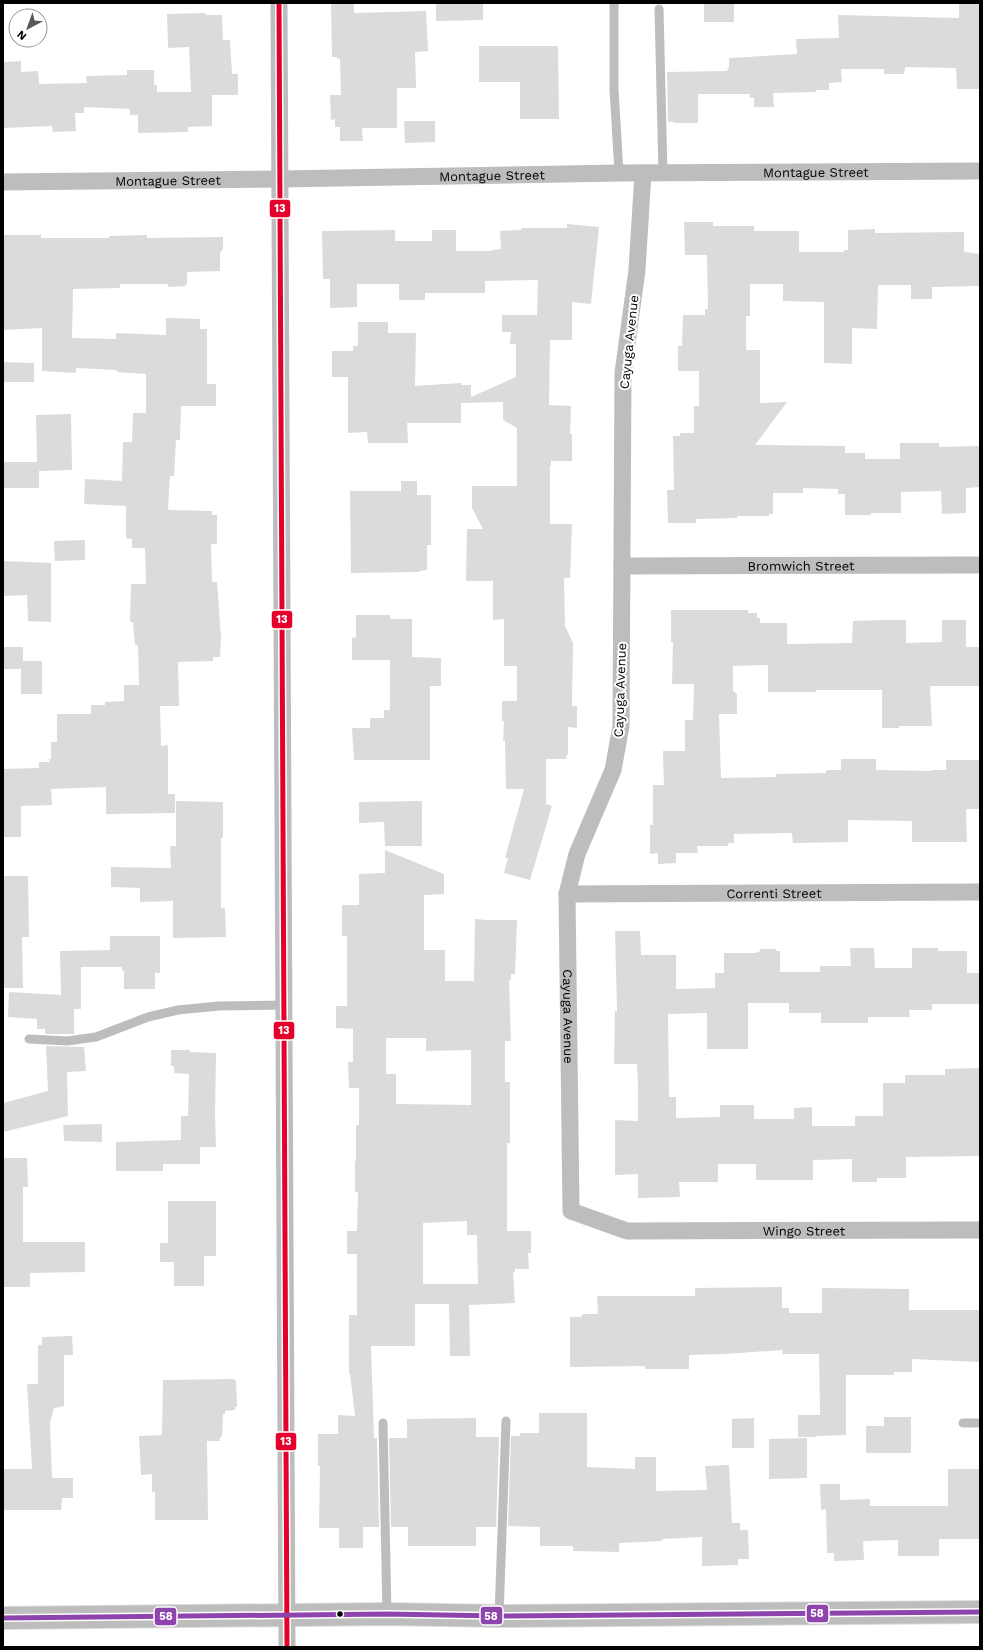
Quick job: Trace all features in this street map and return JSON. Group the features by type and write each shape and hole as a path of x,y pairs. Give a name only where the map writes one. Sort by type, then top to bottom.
{"main road":[{"path":"3,1618 387,1614 499,1616 980,1612"}],"street":[{"path":"280,3 287,1647"},
{"name":"Montague Street","path":"3,182 619,173 980,172"},
{"name":"Cayuga Avenue","path":"627,1231 571,1211 567,894 577,854 613,770 621,726 623,373 637,270 643,173"},
{"name":"Bromwich Street","path":"622,566 980,564"},
{"name":"Correnti Street","path":"567,894 980,892"},
{"name":"Wingo Street","path":"627,1231 980,1230"}],"lane":[{"path":"614,3 614,89 619,173"},
{"path":"659,9 663,173"},
{"path":"29,1039 67,1041 96,1037 148,1017 178,1010 219,1006 284,1005"},
{"path":"499,1616 506,1421"},
{"path":"383,1423 387,1614"},
{"path":"963,1423 980,1423"}],"building":[{"path":"331,3 354,3 354,13 426,11 428,51 415,52 416,88 397,88 397,128 362,128 363,141 340,141 340,127 335,127 335,119 331,120 330,95 341,95 340,59 337,59 337,57 332,57"},
{"path":"436,3 483,3 483,20 436,21"},
{"path":"704,3 734,3 734,22 704,22"},
{"path":"959,3 980,3 980,89 957,89 956,68 905,67 904,74 884,74 884,69 841,69 842,82 829,83 829,90 816,90 816,92 773,93 774,107 754,107 754,98 750,98 750,94 698,94 698,123 668,122 667,72 728,71 727,68 729,68 729,58 797,54 796,39 839,38 838,15 959,18"},
{"path":"205,13 206,15 222,15 223,40 230,40 232,74 238,74 238,95 212,95 212,126 188,127 188,132 138,133 138,115 130,115 130,109 84,107 84,113 75,113 76,131 53,132 52,126 3,128 3,62 21,61 21,72 38,71 39,84 87,83 86,76 127,75 127,70 154,70 154,85 157,85 157,92 191,92 189,47 168,48 167,14"},
{"path":"479,46 558,46 559,119 520,119 520,82 479,82"},
{"path":"404,121 435,121 435,142 405,143"},
{"path":"684,222 713,222 713,226 754,226 754,231 799,231 799,252 844,252 844,250 848,250 848,230 875,229 875,233 964,232 964,252 980,254 980,286 932,287 932,299 911,299 911,285 878,285 877,329 852,328 852,364 824,363 824,302 783,301 783,284 750,284 750,316 746,316 746,350 760,350 760,403 787,402 755,445 845,446 845,453 865,453 865,459 900,459 900,443 939,443 939,447 980,446 980,487 966,488 966,513 942,514 941,491 901,492 901,513 845,515 845,494 838,494 838,489 803,488 803,493 773,493 773,514 769,514 769,516 737,516 737,518 696,519 696,523 668,523 667,490 674,490 673,436 680,436 680,433 694,433 694,406 699,406 699,371 678,371 678,346 682,346 683,315 705,315 705,309 708,309 707,255 685,255"},
{"path":"567,224 599,227 591,304 572,302 572,340 550,340 549,405 571,406 570,434 572,434 572,461 551,461 550,524 572,524 570,578 564,578 565,626 573,643 572,706 577,706 577,728 568,727 568,755 567,754 566,759 546,759 546,804 552,806 530,880 504,873 508,858 505,858 524,789 506,789 505,741 503,741 504,721 502,721 502,701 517,701 517,666 504,666 504,619 493,620 493,581 466,581 467,529 483,529 472,508 472,486 517,486 517,428 503,420 503,402 461,403 461,423 407,423 408,443 368,443 367,432 348,433 348,377 332,377 332,351 353,351 353,346 358,346 358,322 388,322 388,333 416,333 415,386 461,383 461,385 471,385 471,397 516,377 516,344 510,344 511,332 502,332 502,315 537,315 538,280 485,281 485,293 425,293 425,300 399,300 399,284 357,284 357,307 330,308 330,279 323,279 322,231 395,230 395,241 432,241 432,230 456,230 456,251 492,251 501,249 500,231 521,230 521,228 567,228"},
{"path":"4,235 41,235 41,238 109,238 109,236 147,235 147,238 223,237 223,249 220,253 220,271 187,272 186,286 168,287 168,284 120,284 120,288 73,289 72,338 116,339 116,333 166,335 166,318 200,319 200,329 207,329 207,384 216,384 216,406 181,406 180,440 176,440 174,476 170,476 168,510 212,511 212,515 217,515 217,544 211,544 212,582 217,582 221,637 220,657 213,657 213,661 178,662 179,706 160,706 161,746 168,745 168,794 175,794 175,813 106,814 106,787 51,789 52,805 21,806 21,837 3,837 3,769 39,768 39,762 50,762 51,742 57,742 57,714 91,714 91,705 105,705 105,702 124,701 124,685 139,685 138,645 135,645 133,622 130,622 131,584 146,584 145,548 132,548 132,539 126,538 126,506 84,504 85,479 122,481 123,442 132,442 133,413 146,413 146,374 117,372 117,370 76,368 76,373 42,371 42,328 3,330"},
{"path":"3,362 34,363 34,382 3,382"},
{"path":"71,414 72,470 39,471 39,488 3,488 3,462 37,462 36,415"},
{"path":"401,481 417,481 417,495 431,495 431,545 427,545 427,570 420,572 351,573 350,491 401,491"},
{"path":"85,540 85,560 55,561 54,541"},
{"path":"3,561 51,563 51,622 28,621 27,595 3,596"},
{"path":"671,610 748,610 748,613 757,613 757,618 760,618 760,623 787,623 787,644 852,643 853,621 882,620 906,620 906,643 942,642 942,620 966,620 966,647 980,647 980,686 930,686 932,726 899,726 899,728 882,728 882,690 768,692 768,665 733,666 733,691 737,694 737,714 719,714 721,778 776,777 776,774 826,773 826,770 841,770 841,759 876,759 876,770 932,771 946,770 946,760 980,760 980,809 966,809 967,842 912,842 912,821 848,820 848,842 793,843 792,833 734,834 734,843 728,843 728,846 697,846 698,853 676,853 676,863 658,864 658,853 650,854 650,825 653,825 653,785 664,785 663,751 685,751 685,720 693,720 694,684 672,684 673,642 671,642"},
{"path":"356,615 390,615 390,619 412,619 412,657 441,658 441,686 430,686 430,760 354,760 352,728 370,728 370,718 384,718 384,710 390,710 390,660 352,660 352,638 356,637"},
{"path":"3,647 23,647 23,661 42,661 42,694 21,694 21,669 3,669"},
{"path":"176,801 223,802 223,838 221,838 221,908 225,908 226,937 173,938 173,901 140,902 140,888 111,887 111,867 171,868 170,846 176,846"},
{"path":"422,801 422,846 385,846 384,822 359,823 359,802"},
{"path":"385,850 444,874 444,894 424,895 424,950 445,950 445,981 474,981 475,919 517,920 515,974 511,974 511,979 509,980 511,1041 505,1041 505,1082 510,1082 510,1143 507,1143 507,1231 531,1231 531,1253 528,1253 529,1269 515,1269 515,1272 513,1272 515,1303 469,1305 470,1356 450,1356 449,1304 415,1304 415,1346 371,1346 374,1438 377,1438 379,1527 363,1527 363,1548 339,1548 339,1528 319,1528 320,1466 318,1466 318,1434 338,1434 338,1415 355,1416 349,1374 349,1315 357,1315 357,1254 347,1254 347,1231 357,1231 358,1192 355,1192 355,1161 356,1125 359,1125 359,1088 349,1088 348,1062 353,1062 353,1029 336,1028 336,1006 347,1006 347,936 342,936 342,905 359,905 359,874 385,873","holes":["386,1038 426,1038 426,1051 471,1050 471,1105 396,1104 396,1074 386,1074","467,1221 467,1235 477,1235 478,1284 423,1284 423,1223"]},
{"path":"3,876 28,876 29,937 22,937 23,988 3,988"},
{"path":"615,931 640,931 641,955 676,955 676,989 715,988 715,973 724,973 724,953 756,953 760,951 760,949 776,949 776,951 780,951 780,972 820,972 820,966 851,966 850,948 874,948 875,968 912,968 912,948 938,948 938,951 967,951 967,973 980,973 980,1004 932,1004 932,1010 909,1010 910,1017 868,1017 868,1023 821,1023 821,1013 789,1013 789,1003 748,1003 748,1049 707,1049 707,1013 668,1014 669,1097 676,1097 676,1118 720,1117 720,1105 754,1105 754,1119 794,1119 794,1108 812,1107 812,1126 855,1126 855,1116 883,1116 883,1083 905,1083 905,1075 945,1075 945,1069 980,1068 980,1156 906,1157 906,1178 877,1178 877,1182 852,1182 852,1159 813,1160 813,1180 756,1180 756,1164 718,1164 718,1182 679,1182 680,1197 638,1198 638,1174 615,1175 615,1120 638,1121 638,1085 637,1064 614,1064 615,1011 617,1011"},
{"path":"110,936 160,936 160,973 155,973 155,989 124,989 124,971 122,971 122,967 81,967 81,1009 74,1009 74,1034 45,1034 45,1029 37,1029 37,1019 8,1017 9,992 61,995 60,951 110,950"},
{"path":"46,1046 84,1047 86,1071 67,1072 68,1116 3,1132 3,1103 48,1091"},
{"path":"171,1050 190,1050 190,1052 216,1053 216,1147 200,1147 200,1164 163,1164 163,1171 116,1171 116,1142 181,1140 181,1116 188,1116 189,1074 174,1073 174,1066 171,1066"},
{"path":"102,1124 102,1142 64,1141 63,1125"},
{"path":"3,1158 27,1158 28,1187 23,1187 23,1242 85,1242 85,1272 30,1273 30,1287 3,1287"},
{"path":"168,1201 216,1201 216,1256 204,1256 204,1286 174,1286 174,1262 160,1262 160,1243 168,1243"},
{"path":"782,1287 782,1308 789,1308 789,1313 822,1313 822,1288 909,1289 909,1310 980,1310 980,1362 912,1359 912,1372 894,1372 894,1375 846,1375 846,1435 816,1437 798,1437 798,1415 820,1415 819,1354 782,1354 783,1350 689,1355 689,1369 645,1369 645,1366 570,1367 570,1317 581,1317 583,1314 598,1314 597,1296 695,1296 695,1288"},
{"path":"72,1336 73,1355 64,1355 64,1406 54,1408 50,1423 52,1478 73,1478 73,1498 62,1498 61,1510 3,1510 3,1469 32,1469 27,1384 38,1384 38,1345 42,1345 42,1337"},
{"path":"163,1380 236,1380 237,1407 235,1407 235,1410 225,1411 225,1414 223,1414 222,1437 220,1437 220,1441 207,1441 208,1520 155,1520 155,1492 152,1492 152,1474 141,1475 139,1436 162,1435"},
{"path":"539,1413 587,1413 587,1467 635,1469 635,1457 656,1457 656,1491 707,1490 705,1466 729,1465 732,1523 740,1523 740,1530 748,1530 749,1559 738,1559 738,1565 702,1566 702,1537 619,1543 619,1552 573,1551 573,1546 540,1546 540,1527 508,1526 511,1436 520,1436 520,1433 539,1433"},
{"path":"884,1417 911,1417 911,1453 866,1453 866,1426 884,1426"},
{"path":"476,1418 476,1437 499,1437 496,1527 476,1527 476,1546 408,1546 408,1527 391,1527 389,1438 407,1438 407,1419"},
{"path":"754,1418 754,1448 732,1448 732,1419"},
{"path":"807,1438 807,1478 769,1479 769,1439"},
{"path":"948,1469 980,1469 980,1539 939,1539 939,1556 898,1556 898,1540 863,1541 864,1560 834,1561 834,1553 827,1553 826,1509 821,1510 820,1484 840,1484 840,1500 870,1499 870,1506 948,1506"}],"transit line":[{"name":"13","path":"279,3 287,1647"},
{"name":"58","path":"3,1618 387,1614 499,1616 980,1612"}]}
